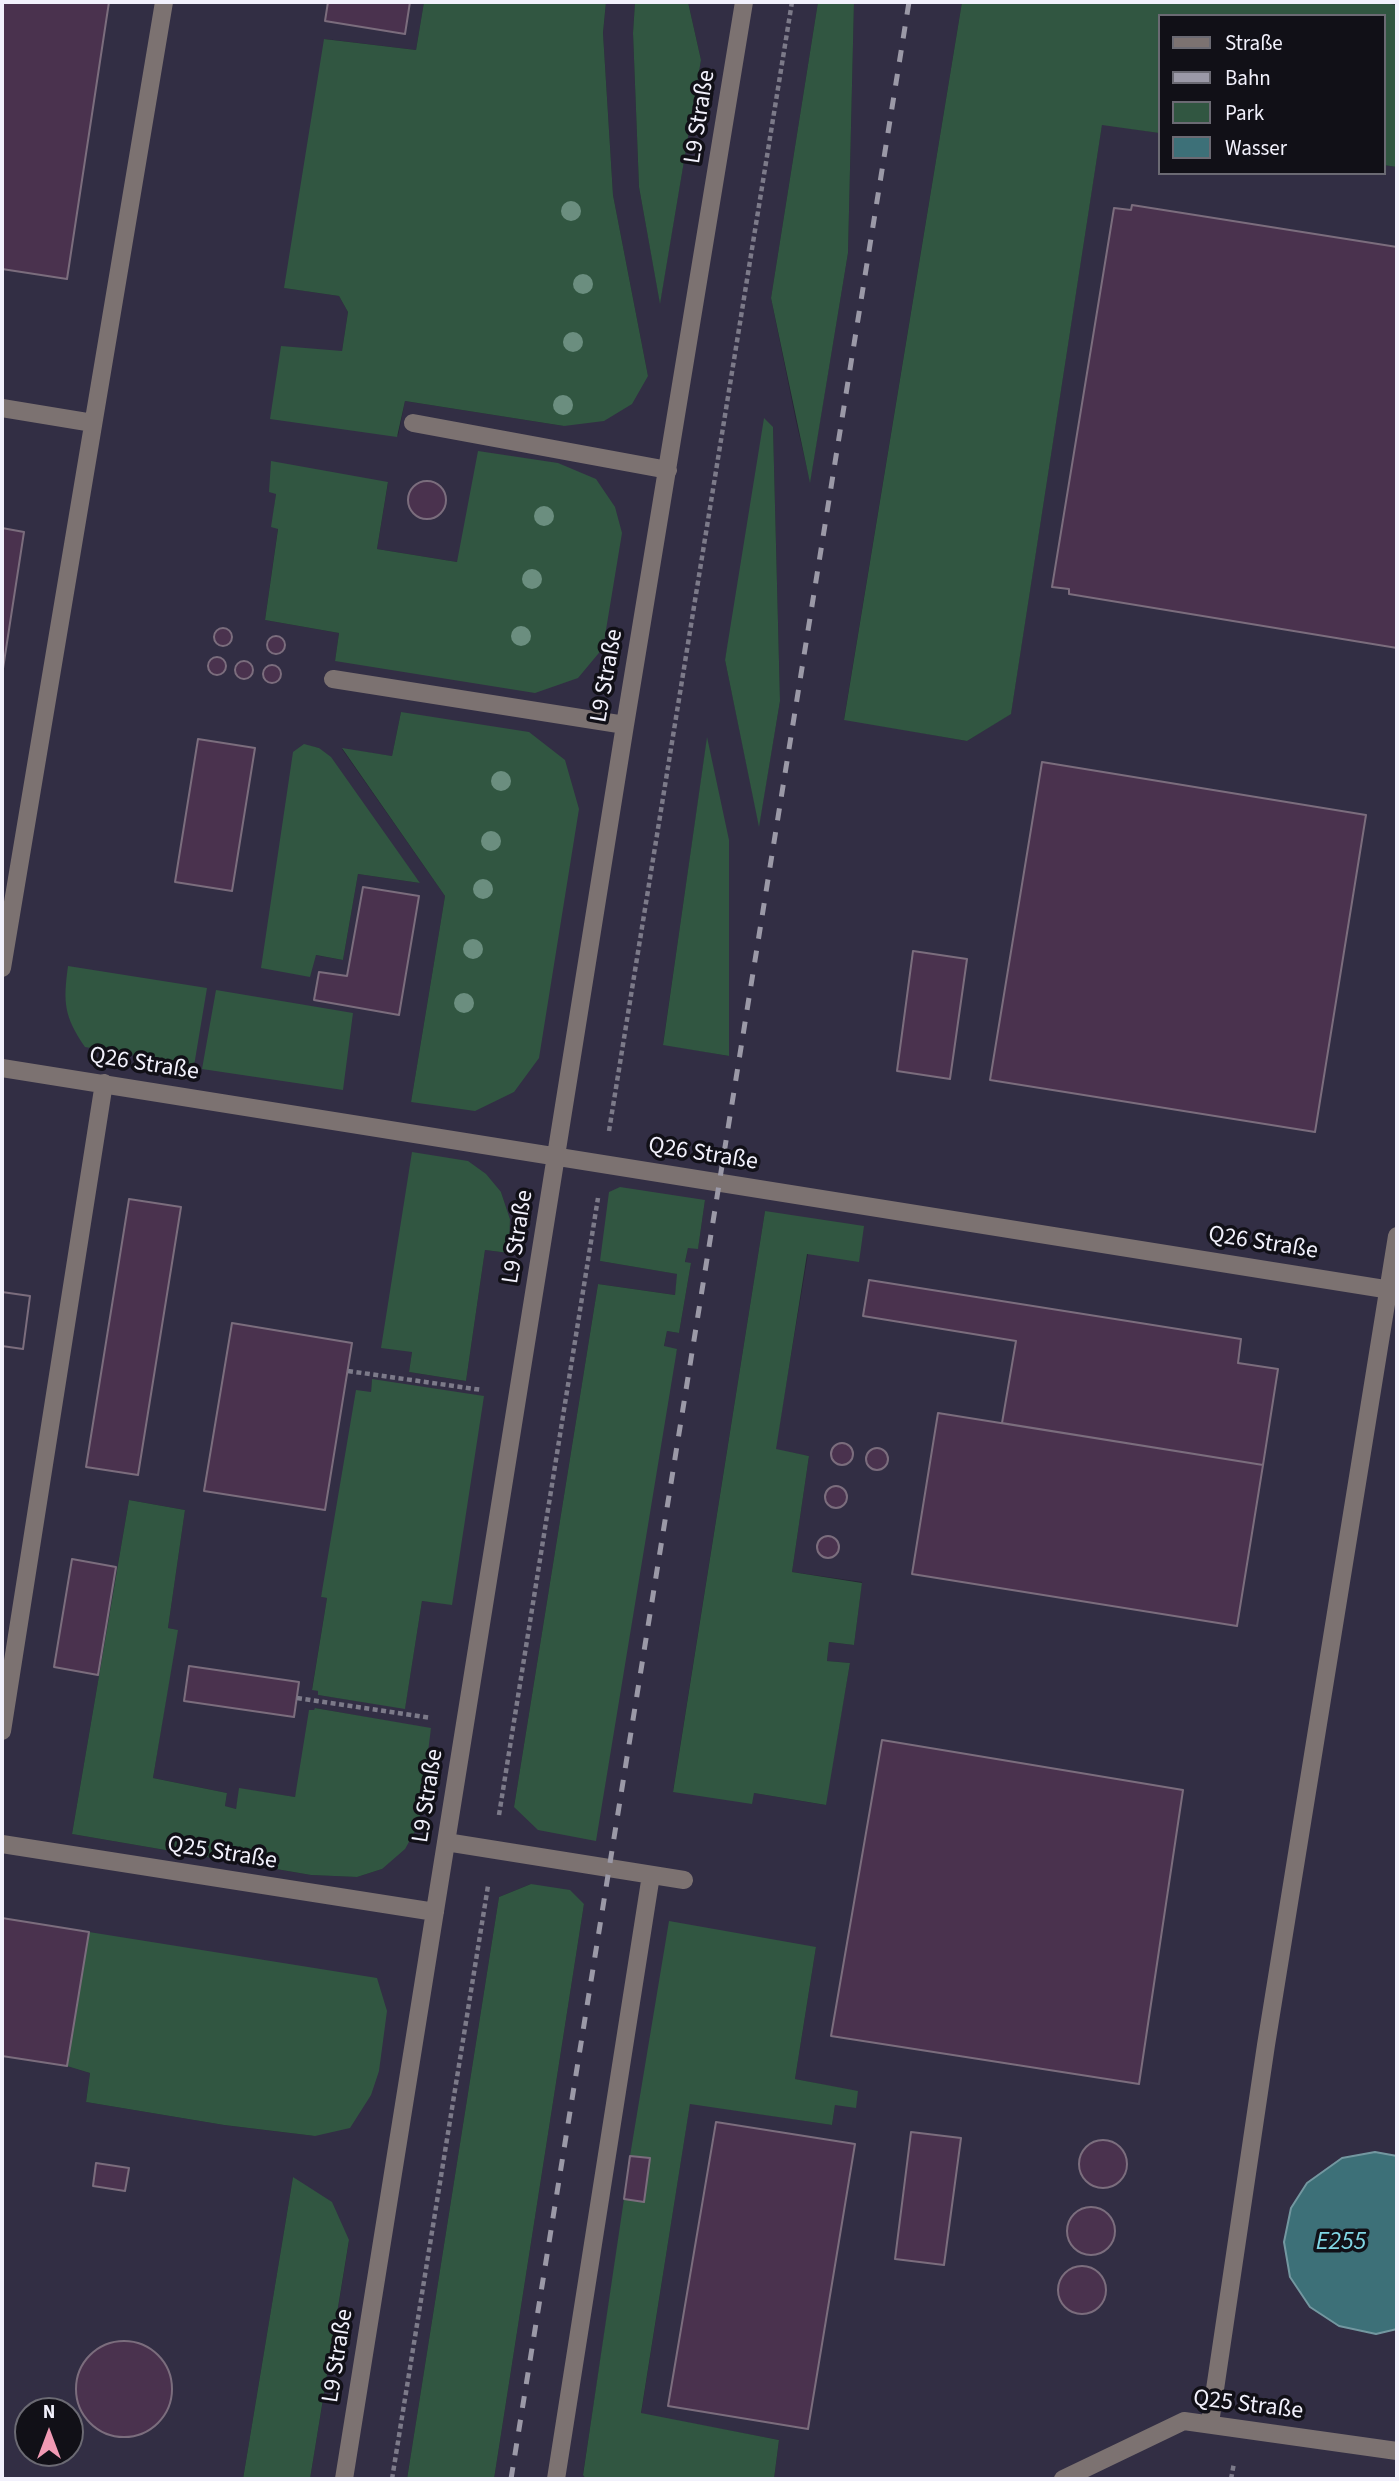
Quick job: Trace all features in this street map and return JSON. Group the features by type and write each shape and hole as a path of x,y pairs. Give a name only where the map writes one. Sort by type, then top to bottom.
{"lane":[{"path":"2,968 164,2"},
{"name":"L9 Straße","path":"344,2479 625,725 744,2"},
{"path":"2,408 93,423"},
{"path":"413,423 668,470"},
{"path":"333,679 625,725"},
{"name":"Q26 Straße","path":"2,1068 1393,1290"},
{"path":"2,1731 104,1083"},
{"path":"1210,2423 1268,2031 1393,1290 1397,1236"},
{"path":"446,1842 684,1880"},
{"name":"Q25 Straße","path":"2,1844 435,1912"},
{"path":"556,2479 651,1875"},
{"name":"Q25 Straße","path":"1063,2479 1184,2421 1397,2451"}],"path":[{"path":"392,2479 792,2"},
{"path":"348,1371 519,1396"},
{"path":"297,1698 466,1723"}],"shaded area":[{"path":"2,2 424,2 416,50 325,39 285,288 339,296 348,312 342,351 398,436 405,401 564,426 648,376 613,195 603,33 606,2 635,2 633,33 639,187 660,302 701,60 688,2 818,2 771,298 810,481 848,253 854,2 962,2 844,719 967,741 1011,713 1102,124 1158,133 1158,175 1385,175 1385,165 1397,167 1397,2479 774,2479 779,2440 641,2414 690,2103 832,2125 835,2105 858,2092 795,2079 816,1947 630,2156 650,2158 644,2202 625,2199 583,2474 586,2479 494,2479 584,1904 531,1884 499,1897 407,2479 310,2479 349,2241 293,2177 243,2479 2,2479","holes":["773,427 780,701 759,824 725,660","388,483 377,549 457,562 335,661 339,633 265,620 278,528 272,526 276,494","401,712 514,1092 411,1102 445,896 342,749 392,756","707,739 729,1055 663,1044","304,745 319,748 420,883 358,874 343,960 315,955","501,1192 510,1219 509,1253 485,1250 466,1381 409,1372 412,1352","705,1200 698,1248 688,1248 685,1263 691,1263 679,1333 667,1331 664,1347 677,1350 514,1807 598,1284 675,1295 678,1274 600,1261","765,1211 808,1254 775,1450 809,1456 792,1572 862,1582 854,1645 829,1642 827,1661 850,1663 825,1805 754,1793 673,1791","372,1380 452,1604 422,1601 405,1708 318,1695 318,1691 312,1689 327,1598 321,1597","129,1500 185,1510 168,1628 177,1630 153,1778 227,1793 225,1806 236,1809 240,1789 295,1797 316,1708 431,1729 382,1869 357,1877 311,1875 72,1834","67,2066 315,2136 224,2125 86,2102 90,2073"]}],"green space":[{"path":"424,2 606,2 603,33 613,195 648,376 632,404 604,421 564,426 405,401 397,437 270,419 281,346 342,351 348,312 339,296 284,288 324,39 416,50"},
{"path":"635,2 688,2 701,60 660,304 639,187 633,33"},
{"path":"818,2 854,2 848,253 810,483 771,298"},
{"path":"962,2 1376,2 1397,5 1397,167 1385,165 1385,14 1158,14 1158,133 1102,125 1011,714 967,741 844,720"},
{"path":"764,418 773,427 780,701 759,827 725,660"},
{"path":"478,451 558,463 596,479 615,507 622,533 603,648 578,678 535,693 335,661 339,633 265,620 278,529 271,527 276,494 269,492 271,461 388,482 377,549 457,562"},
{"path":"401,712 529,732 565,760 579,809 539,1058 514,1092 475,1111 411,1102 445,896 342,748 392,756"},
{"path":"707,737 729,840 729,1056 663,1045"},
{"path":"304,744 319,748 331,757 420,883 358,874 343,960 316,955 310,977 261,968 293,752"},
{"path":"68,966 207,988 194,1066 85,1047 67,1009"},
{"path":"216,990 353,1013 343,1090 202,1069"},
{"path":"412,1152 468,1161 486,1174 501,1192 510,1219 509,1253 485,1250 466,1381 409,1372 412,1352 381,1348"},
{"path":"620,1187 705,1200 698,1249 688,1248 685,1262 691,1263 679,1333 667,1331 664,1346 677,1349 596,1841 538,1830 514,1807 598,1284 675,1295 677,1274 600,1261 609,1192"},
{"path":"765,1211 864,1226 859,1262 807,1254 776,1449 809,1456 792,1572 862,1583 854,1645 829,1642 827,1661 850,1663 826,1805 754,1793 752,1804 673,1792"},
{"path":"372,1379 484,1396 452,1605 422,1601 405,1709 318,1695 318,1691 312,1690 327,1598 321,1597 356,1390 371,1392"},
{"path":"129,1500 185,1510 168,1628 178,1630 153,1778 227,1793 225,1806 236,1809 239,1788 295,1797 309,1710 315,1708 431,1728 419,1824 405,1849 382,1869 357,1877 311,1875 72,1834"},
{"path":"531,1884 570,1890 584,1904 494,2479 407,2479 499,1897"},
{"path":"669,1921 816,1947 795,2079 858,2091 856,2108 835,2105 832,2125 690,2104 641,2413 779,2440 774,2479 586,2479 583,2475 624,2199 644,2201 650,2158 630,2156"},
{"path":"89,1932 377,1978 387,2011 379,2071 371,2095 350,2128 315,2136 224,2125 86,2102 90,2073 67,2066"},
{"path":"293,2177 332,2202 349,2240 310,2479 243,2479"}],"water":[{"name":"E255","path":"1375,2152 1397,2156 1397,2329 1376,2334 1339,2326 1310,2307 1290,2277 1284,2242 1291,2208 1307,2183 1342,2158"}],"building":[{"path":"2,2 109,2 67,279 2,269"},
{"path":"328,2 410,2 405,34 325,21"},
{"path":"1132,205 1397,247 1397,648 1069,594 1069,589 1052,587 1114,208 1131,210"},
{"path":"427,481 440,487 446,500 440,513 427,519 414,513 408,500 414,487"},
{"path":"2,528 24,532 2,675"},
{"path":"219,628 227,628 232,637 230,644 219,646 214,641 214,633"},
{"path":"272,636 280,636 285,645 283,652 272,654 267,649 267,641"},
{"path":"213,657 221,657 226,666 224,673 213,675 208,670 208,662"},
{"path":"240,661 248,661 253,670 251,677 240,679 235,674 235,666"},
{"path":"268,665 276,665 281,674 279,681 268,683 263,678 263,670"},
{"path":"198,739 255,748 232,891 175,882"},
{"path":"1042,762 1366,815 1315,1132 990,1080"},
{"path":"363,887 419,896 399,1015 314,1000 319,972 347,976"},
{"path":"913,951 967,959 950,1079 897,1071"},
{"path":"129,1199 181,1207 138,1475 86,1467"},
{"path":"869,1280 1241,1339 1238,1363 1278,1369 1263,1465 1002,1423 1016,1341 863,1316"},
{"path":"2,1292 30,1296 23,1349 2,1346"},
{"path":"2,1292 30,1296 23,1349 2,1346"},
{"path":"232,1323 352,1343 325,1510 204,1491"},
{"path":"938,1413 1263,1465 1237,1626 912,1574"},
{"path":"842,1443 850,1446 853,1454 850,1462 842,1465 834,1462 831,1454 834,1446"},
{"path":"877,1448 887,1455 888,1459 881,1469 877,1470 867,1463 866,1459 873,1449"},
{"path":"836,1486 844,1489 847,1497 844,1505 836,1508 828,1505 825,1497 828,1489"},
{"path":"828,1536 838,1543 839,1547 832,1557 828,1558 818,1551 817,1547 824,1537"},
{"path":"72,1559 116,1567 98,1675 54,1667"},
{"path":"189,1666 299,1682 294,1717 184,1701"},
{"path":"882,1740 1183,1790 1139,2084 831,2036"},
{"path":"2,1918 89,1932 67,2066 2,2056"},
{"path":"716,2122 855,2144 808,2429 668,2406"},
{"path":"911,2132 961,2138 944,2265 895,2259"},
{"path":"1103,2140 1120,2147 1127,2164 1120,2181 1103,2188 1086,2181 1079,2164 1086,2147"},
{"path":"630,2156 650,2158 644,2202 624,2199"},
{"path":"96,2163 129,2168 125,2191 93,2186"},
{"path":"1091,2207 1108,2214 1115,2231 1108,2248 1091,2255 1074,2248 1067,2231 1074,2214"},
{"path":"1082,2266 1099,2273 1106,2290 1099,2307 1082,2314 1065,2307 1058,2290 1065,2273"},
{"path":"115,2342 133,2342 150,2349 164,2363 171,2380 171,2398 164,2415 150,2429 133,2436 115,2436 98,2429 84,2415 84,2397 77,2397 77,2380 84,2363 98,2349"}],"railway":[{"path":"511,2479 909,2"}]}
